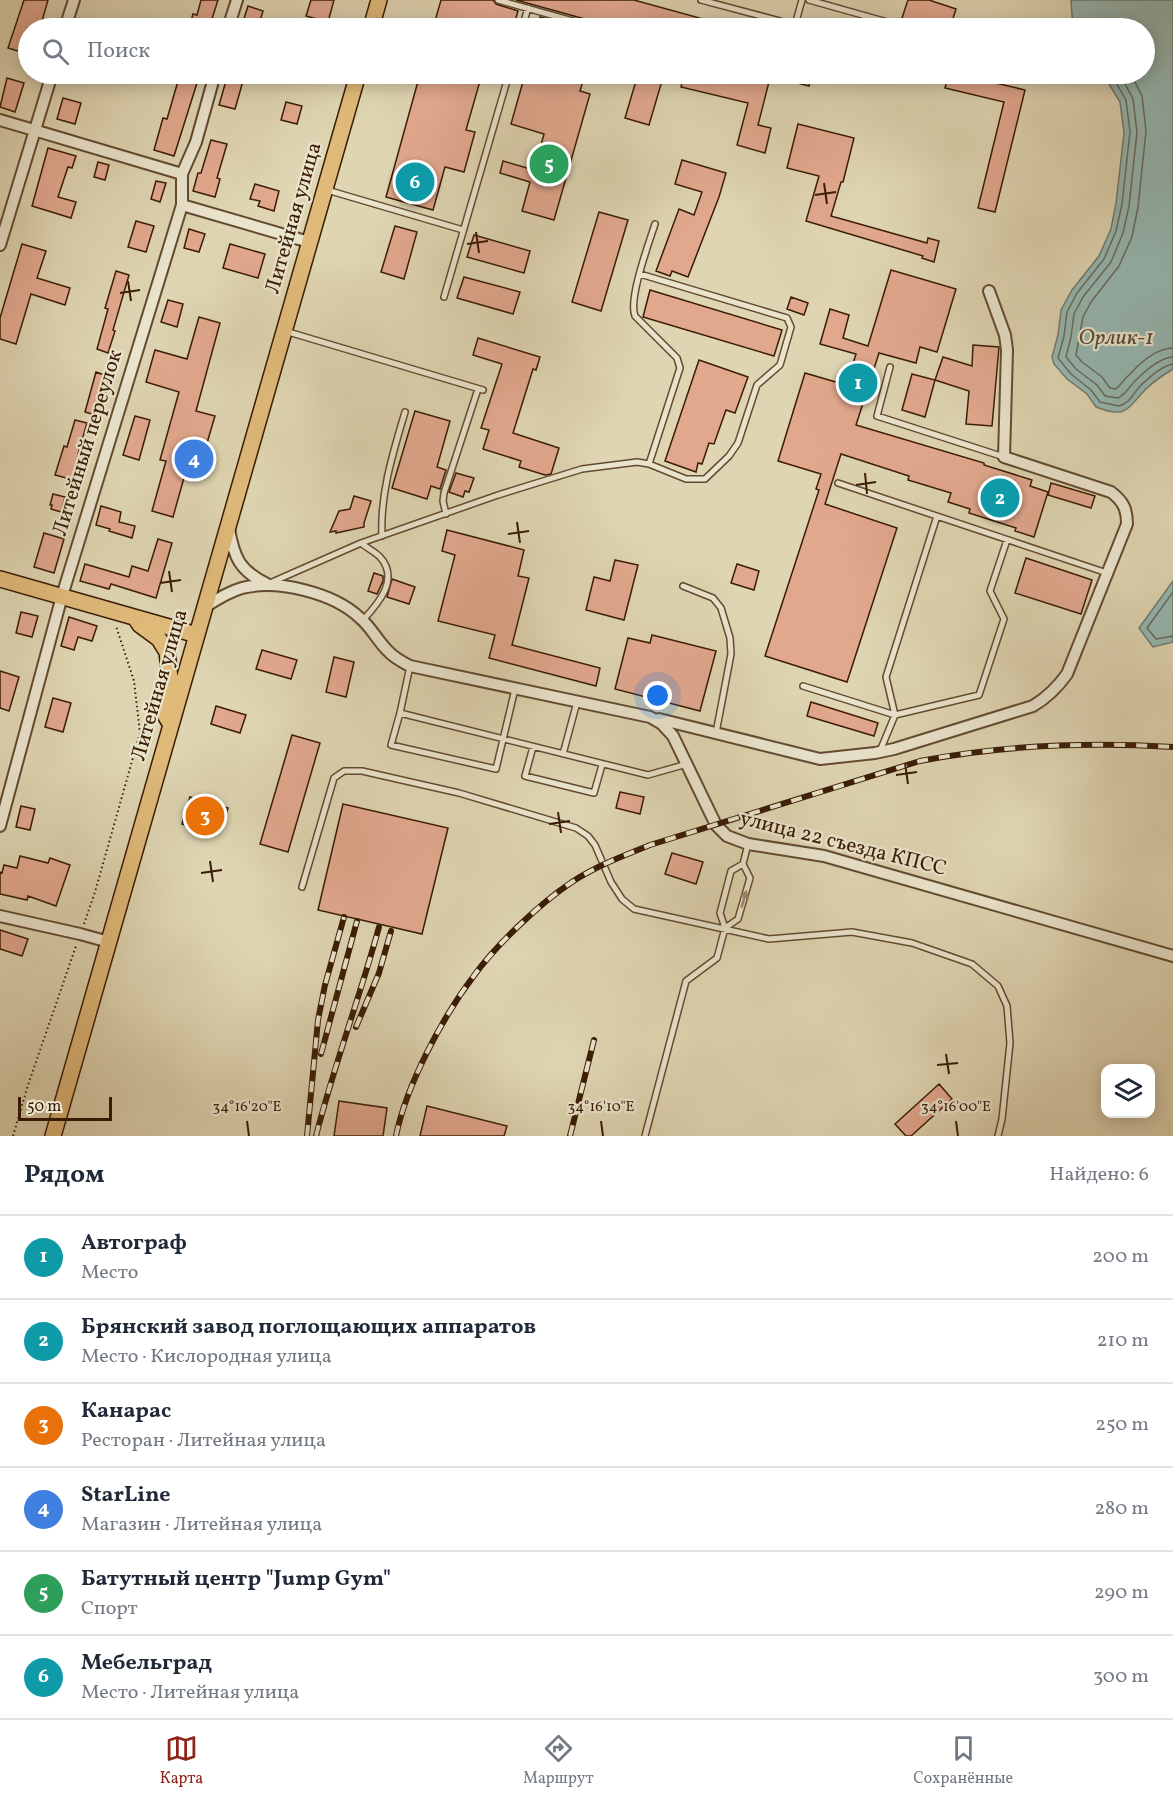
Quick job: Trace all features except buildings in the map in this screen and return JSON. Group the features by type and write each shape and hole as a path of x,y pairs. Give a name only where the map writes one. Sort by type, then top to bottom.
{"main road":[{"path":"374,18 380,0"},
{"name":"Литейная улица","path":"53,1136 355,84"},
{"path":"0,579 197,635"},
{"path":"134,617 140,625 159,639 167,652 170,678 162,702 165,715 171,725"}],"street":[{"path":"68,18 74,0"},
{"path":"231,18 237,0"},
{"path":"0,245 49,84"},
{"name":"Литейный переулок","path":"0,826 62,596 182,205 182,174 196,142 212,84"},
{"path":"0,120 182,174"},
{"path":"182,205 309,242"},
{"path":"650,717 820,759 880,752 1033,705 1058,687 1066,674 1127,524 1127,514 1120,499 1111,492 1004,457 1007,350 1005,335 989,291"},
{"path":"229,527 237,560 253,577 267,584"},
{"name":"улица 22 съезда КПСС","path":"205,607 226,593 267,584 332,599 350,609 363,620 387,651 410,666 650,717 673,736 716,825 727,836 748,844 824,856 1173,956"},
{"path":"0,916 109,942"}],"lane":[{"path":"498,0 563,18"},
{"path":"701,0 769,18"},
{"path":"797,18 802,0"},
{"path":"809,0 872,18"},
{"path":"525,18 528,8"},
{"path":"444,297 506,84"},
{"path":"324,190 464,230"},
{"path":"649,464 680,368 677,358 635,316 632,309 655,224"},
{"path":"267,584 361,543 582,468 638,462 686,479 705,479 729,456 738,443 757,385 780,365 791,327 787,318 640,274"},
{"path":"284,330 480,390 444,493 446,514"},
{"path":"890,368 877,416 1004,457"},
{"path":"382,536 381,520 387,475 405,412"},
{"path":"838,483 1107,573"},
{"path":"880,752 895,715 886,677 937,516"},
{"path":"803,686 895,715 979,695 1004,619 990,591 1007,540"},
{"path":"361,543 380,556 388,568 388,580 382,599 363,620"},
{"path":"683,586 713,597 721,608 730,638 731,654 716,733"},
{"path":"410,666 391,745 496,770 514,688"},
{"path":"563,754 577,702"},
{"path":"399,713 648,775 687,764"},
{"path":"533,747 525,776 594,793 602,765"},
{"path":"303,887 334,778 344,771 362,771 459,793 576,828 588,836 622,900 634,909 769,939 852,932 912,943 972,964 998,986 1007,1005 1010,1043 998,1136"},
{"path":"725,928 738,919 750,879 743,864 748,844"},
{"path":"645,1136 686,981 717,958 725,928 720,913 731,871 743,864"}],"path":[{"path":"13,1136 28,1084 95,892 140,733 134,681 114,620 117,612"}],"water":[{"name":"Орлик-1","path":"1071,0 1173,0 1173,369 1120,412 1096,407 1087,394 1067,379 1054,364 1052,357 1061,310 1072,290 1099,256 1111,229 1124,133 1120,102 1109,84 1155,84 1155,18 1072,18"},
{"path":"1173,581 1173,642 1153,647 1139,628"}],"railway":[{"path":"396,1136 408,1096 427,1053 449,1012 473,977 532,913 572,882 600,866 650,845 920,761 983,751 1046,746 1173,747"},
{"path":"307,1136 318,1020 344,917"},
{"path":"321,1054 357,921"},
{"path":"316,1136 379,927"},
{"path":"356,1027 379,973 391,931"},
{"path":"570,1136 594,1040"}],"place":[{"name":"Батутный центр \"Jump Gym\"","path":"549,164"},
{"name":"Мебельград","path":"415,182"},
{"name":"Автограф","path":"858,383"},
{"name":"StarLine","path":"194,459"},
{"name":"Брянский завод поглощающих аппаратов","path":"1000,498"},
{"name":"Канарас","path":"205,816"}]}
